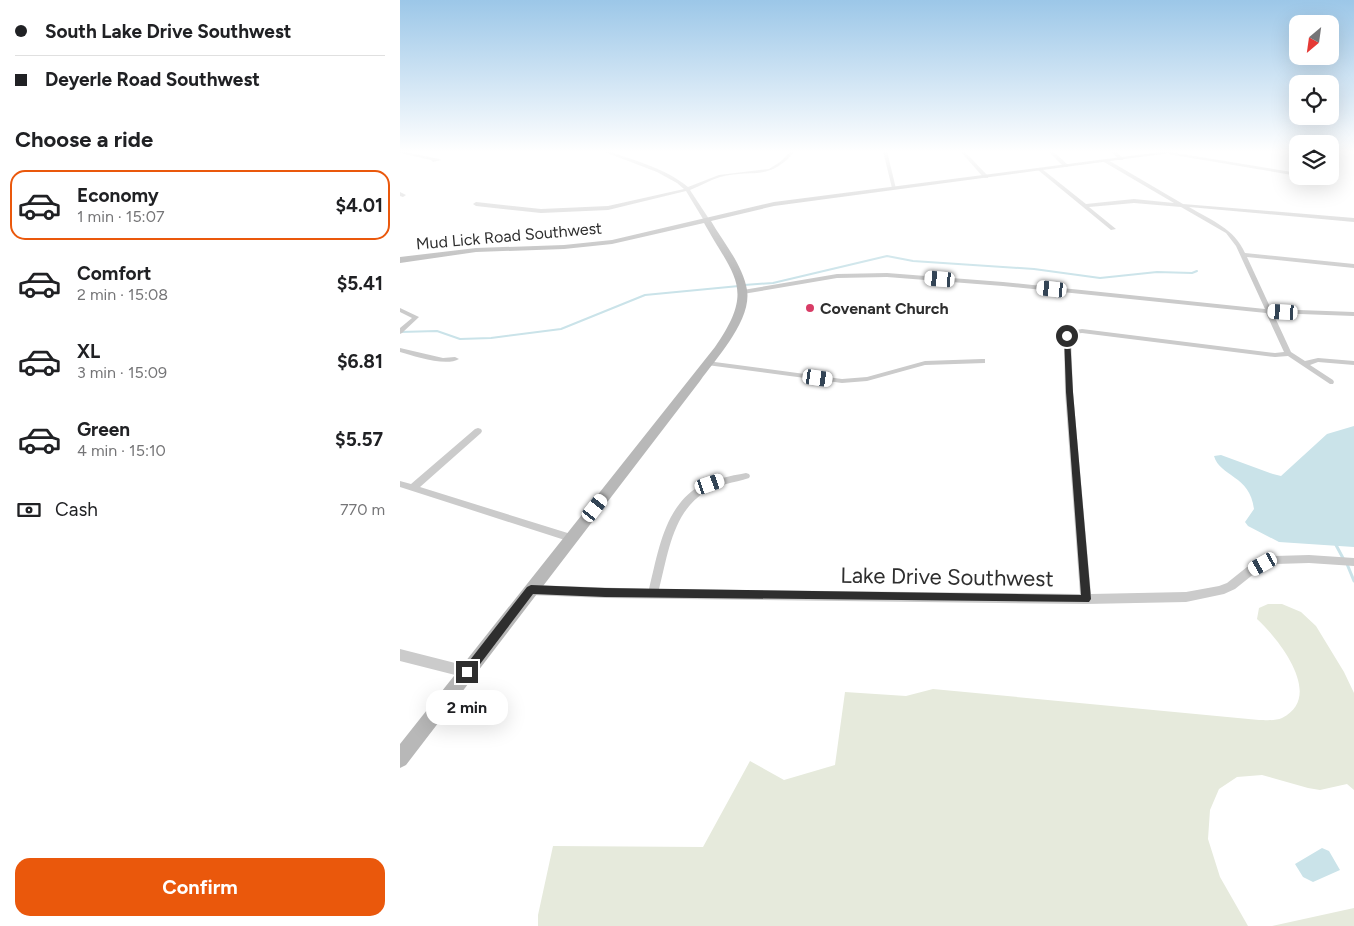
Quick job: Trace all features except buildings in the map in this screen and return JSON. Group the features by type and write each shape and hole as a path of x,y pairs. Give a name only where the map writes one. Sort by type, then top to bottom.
{"street":[{"path":"476,204 535,211 590,210 617,207 670,194"},
{"path":"400,759 707,363 736,319 742,306 742,288 706,219 690,194"},
{"name":"Mud Lick Road Southwest","path":"400,260 476,250 592,244 645,235 774,204 847,194"},
{"path":"1070,194 1113,229"},
{"path":"1164,194 1228,232 1238,243 1290,354 1330,382"},
{"path":"1085,206 1127,201 1354,220"},
{"path":"1244,255 1354,266"},
{"path":"742,288 837,276 887,275 1003,284 1269,312 1354,314"},
{"path":"400,310 416,317 401,331"},
{"path":"1086,599 1066,344 1069,334 1082,331 1275,355 1290,354"},
{"path":"400,350 443,360 455,359"},
{"path":"1304,364 1318,360 1354,363"},
{"path":"707,363 842,381 867,379 925,363 982,361"},
{"path":"413,488 478,431"},
{"path":"653,593 672,524 679,510 692,496 710,484 724,479 746,476"},
{"path":"400,484 571,538"},
{"name":"Lake Drive Southwest","path":"531,590 540,592 1086,599 1186,597 1213,594 1231,586 1263,564 1275,560 1309,559 1354,562"},
{"path":"400,655 467,672"}],"shaded area":[{"path":"1268,604 1282,604 1301,612 1316,626 1344,672 1354,693 1354,790 1347,784 1320,790 1262,775 1237,777 1219,789 1210,810 1208,839 1220,877 1248,926 538,926 538,915 553,846 703,847 750,761 784,780 835,765 845,692 906,696 933,689 1259,720 1282,718 1294,709 1299,696 1299,683 1294,668 1286,654 1257,619 1259,608"},
{"path":"1354,908 1354,926 1272,926"}],"water":[{"path":"1354,426 1354,547 1279,542 1248,526 1245,522 1254,509 1247,489 1217,463 1214,456 1221,455 1281,476 1327,434"},
{"path":"1322,848 1329,851 1340,870 1313,882 1303,877 1295,864"}],"waterway":[{"path":"744,285 773,283 887,256 913,261 1034,269 1100,278 1157,272 1192,273 1197,271"},
{"path":"400,332 437,331 460,339 491,338 561,329 645,295 739,286"},
{"path":"1336,545 1344,560"},
{"path":"1347,564 1354,581"}],"place":[{"name":"Covenant Church","path":"810,308"}],"route":[{"path":"467,672 531,590 540,592 1086,599 1069,392 1067,336"}]}
